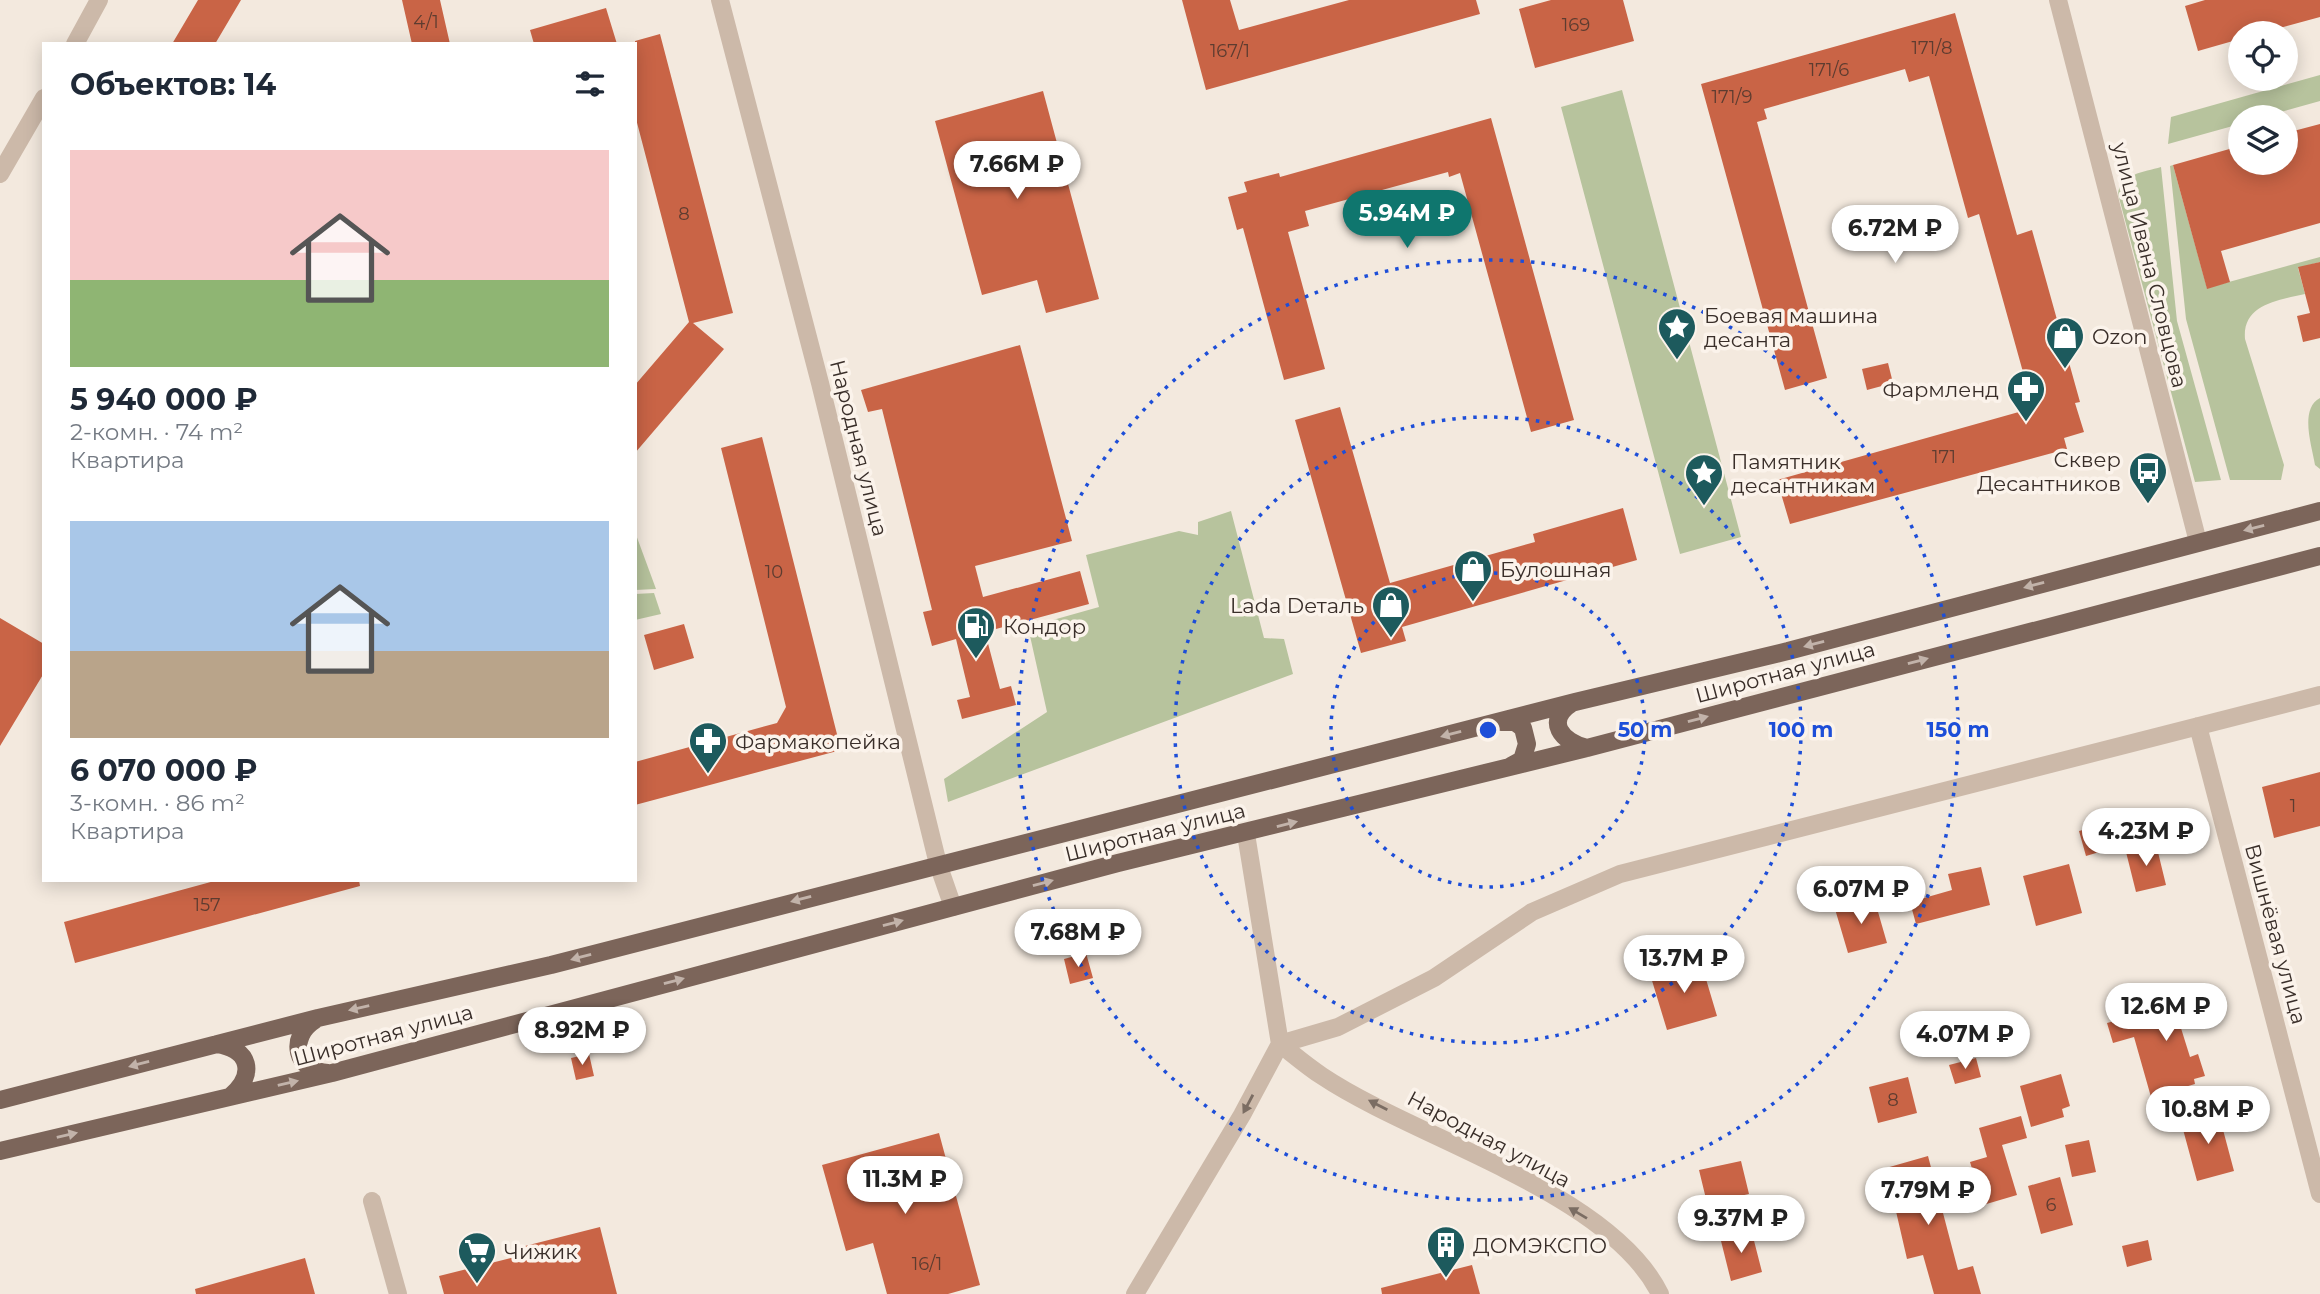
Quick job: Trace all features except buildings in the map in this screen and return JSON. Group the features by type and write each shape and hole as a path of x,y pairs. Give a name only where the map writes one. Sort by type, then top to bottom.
{"main road":[{"name":"Широтная улица","path":"0,1100 317,1018 551,965 938,864 1788,650 2320,511"},
{"name":"Широтная улица","path":"0,1151 332,1073 1118,863 1246,834 1587,748 2320,556"},
{"path":"1575,702 1560,710 1557,719 1561,734 1572,745 1587,748"},
{"path":"1497,722 1514,722 1523,728 1527,744 1522,760 1508,768"},
{"path":"317,1018 303,1028 296,1044 301,1061 315,1072 332,1073"},
{"path":"217,1044 232,1046 243,1056 247,1071 243,1086 231,1096"}],"street":[{"path":"76,42 99,0"},
{"name":"Народная улица","path":"720,0 816,370 938,864 953,907"},
{"name":"улица Ивана Словцова","path":"2058,0 2198,542"},
{"path":"0,174 42,101"},
{"path":"1280,1044 1338,1027 1434,978 1532,912 1620,874 2320,695"},
{"name":"Вишнёвая улица","path":"2198,726 2320,1194"},
{"path":"1135,1294 1242,1115 1280,1044 1246,834"},
{"name":"Народная улица","path":"1280,1044 1324,1077 1527,1182 1613,1234 1650,1275 1660,1294"},
{"path":"372,1200 398,1294"}],"green space":[{"path":"2320,75 2320,101 2298,107 2298,105 2228,105 2228,127 2168,144 2171,117 2263,91 2298,91 2298,81"},
{"path":"1622,90 1741,537 1680,554 1561,107"},
{"path":"2173,165 2207,288 2320,257 2320,262 2298,268 2305,294 2264,306 2249,318 2246,327 2245,339 2284,465 2281,480 2230,480 2186,319 2170,166"},
{"path":"2161,167 2177,321 2221,480 2195,482 2118,194 2123,182 2128,178"},
{"path":"2320,398 2320,469 2315,465 2308,419 2314,403"},
{"path":"1231,511 1264,638 1284,639 1293,674 948,802 944,779 1047,712 1028,627 1099,607 1086,555 1179,531 1198,535 1198,522"},
{"path":"637,537 656,589 637,590"},
{"path":"654,593 661,614 637,620 637,594"}],"place":[{"name":"Боевая машина десанта","path":"1677,361"},
{"name":"Ozon","path":"2065,370"},
{"name":"Фармленд","path":"2026,423"},
{"name":"Сквер Десантников","path":"2148,505"},
{"name":"Памятник десантникам","path":"1704,507"},
{"name":"Булошная","path":"1473,603"},
{"name":"Lada Dеталь","path":"1391,639"},
{"name":"Кондор","path":"976,660"},
{"name":"Фармакопейка","path":"708,775"},
{"name":"ДОМЭКСПО","path":"1446,1279"},
{"name":"Чижик","path":"477,1285"}]}
